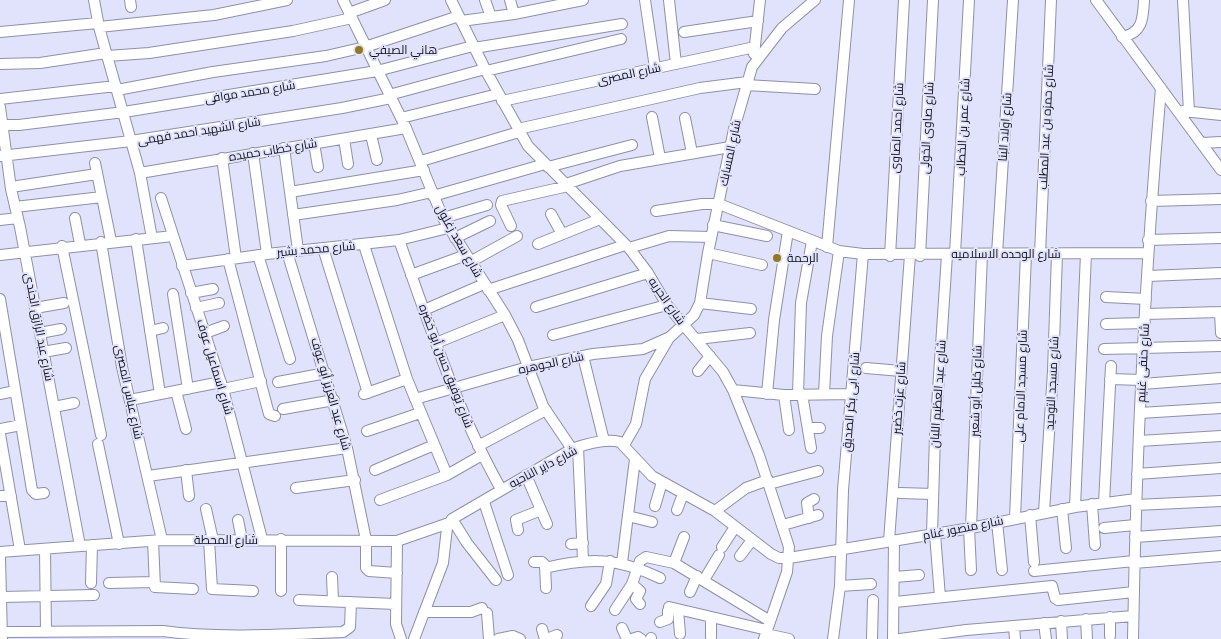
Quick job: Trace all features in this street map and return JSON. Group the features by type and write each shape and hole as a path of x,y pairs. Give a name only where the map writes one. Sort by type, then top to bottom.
{"street":[{"path":"94,0 107,55 140,172 152,238"},
{"path":"0,32 214,15 287,0"},
{"name":"شارع سعد زغلول","path":"343,0 406,128 432,194 448,228 505,315 546,410 575,448"},
{"path":"0,64 40,63 107,55 149,53 293,31 351,15 384,0"},
{"name":"شارع الحريه","path":"451,0 500,97 528,146 627,247 648,273 667,305 697,339 733,390 787,536 789,558 767,631"},
{"path":"485,0 491,17"},
{"path":"510,0 514,14"},
{"path":"0,99 117,88 317,57 365,48 460,18 514,14 583,0"},
{"path":"645,0 655,68"},
{"path":"669,0 676,64"},
{"path":"752,67 760,0"},
{"name":"شارع المسابك","path":"684,325 694,315 700,303 713,225 730,147 752,67 782,28 815,0"},
{"path":"827,247 849,0"},
{"name":"شارع احمد الصاوى","path":"890,256 904,0"},
{"name":"شارع صاوى الخولى","path":"915,255 933,0"},
{"name":"شارع عمر بن الخطاب","path":"951,254 969,0"},
{"name":"شارع اولاد البنا","path":"997,254 1013,0"},
{"name":"شارع حمزه بن عبد المطلب","path":"1040,254 1051,0"},
{"path":"1096,0 1221,170"},
{"path":"1122,37 1134,34 1142,24 1144,0"},
{"path":"1183,0 1189,112"},
{"path":"684,32 758,21"},
{"name":"شارع محمد موافى","path":"1,125 124,112 377,72 474,47 622,24"},
{"name":"شارع الشهيد احمد فهمى","path":"3,156 131,141 342,108 486,70 621,40"},
{"name":"شارع المصرى","path":"401,118 755,47"},
{"path":"290,192 422,166 518,131 700,88 747,83 815,89"},
{"name":"شارع حنفى غنيم","path":"1133,639 1138,441 1148,276 1148,240 1161,88"},
{"name":"شارع عبد الرازق الجندى","path":"0,107 3,156 25,252 80,546"},
{"path":"1177,109 1221,115"},
{"path":"652,117 660,158"},
{"path":"686,118 692,152"},
{"name":"شارع خطاب حميده","path":"140,172 406,128"},
{"path":"370,135 377,160"},
{"path":"344,139 348,164"},
{"path":"1202,143 1221,142"},
{"path":"314,143 318,168"},
{"path":"294,215 432,194 632,145"},
{"path":"511,226 501,204 502,201 567,185 611,168 692,152 730,147"},
{"path":"284,148 298,250"},
{"path":"253,153 262,255 290,359"},
{"path":"222,158 232,259 269,414 334,400"},
{"name":"شارع عباس المصرى","path":"95,163 102,197 106,242 130,400 148,476 157,540 154,582"},
{"path":"0,189 97,174"},
{"path":"15,207 102,197"},
{"name":"شارع اسماعيل عوف","path":"161,198 222,386 262,539"},
{"path":"1151,200 1221,200"},
{"path":"656,211 693,205 719,204"},
{"name":"شارع الوحده الاسلاميه","path":"719,204 827,247 839,251 863,254 890,256 1148,253"},
{"path":"443,218 487,205"},
{"path":"551,214 562,234"},
{"path":"0,220 18,218"},
{"path":"75,218 80,244"},
{"path":"538,244 600,219"},
{"path":"454,238 490,221"},
{"path":"713,225 767,236"},
{"name":"شارع محمد بشير","path":"182,266 298,250 364,245 399,240 448,228"},
{"path":"767,394 774,320 788,231"},
{"path":"0,255 80,244 173,236"},
{"path":"411,275 468,258 517,236"},
{"path":"424,310 486,287 669,236 711,237"},
{"path":"1148,240 1221,238"},
{"path":"136,239 160,394"},
{"name":"شارع توفيق حسن أبو خضره","path":"399,240 453,389 480,450 501,489"},
{"path":"811,448 800,394 801,303 812,241"},
{"path":"364,245 407,379 447,475"},
{"path":"62,246 119,544"},
{"path":"323,248 366,393 407,379"},
{"path":"824,394 827,336 839,251"},
{"name":"شارع عبد العزيز أبو عوف","path":"287,252 326,372 355,480 366,540 366,569 396,573"},
{"path":"708,253 762,264"},
{"name":"شارع ابى بكر الصديق","path":"833,639 840,586 843,490 863,254"},
{"name":"شارع عبد العظيم اللبان","path":"934,534 933,494 951,254"},
{"name":"شارع خليل أبو شعير","path":"971,570 970,528 982,254"},
{"name":"شارع مسجد الامام على","path":"1015,518 1026,254"},
{"name":"شارع مسجد التوحيد","path":"1044,512 1053,371 1057,254"},
{"path":"1075,507 1086,254"},
{"name":"شارع عزت خضير","path":"892,639 894,577 891,541 901,371 915,255"},
{"path":"536,307 648,273"},
{"path":"1148,276 1221,273"},
{"path":"192,294 213,289"},
{"path":"173,294 188,389"},
{"path":"1106,297 1146,299"},
{"path":"0,299 32,490 36,494 44,493"},
{"path":"35,308 64,303"},
{"path":"196,308 219,303"},
{"path":"700,303 751,308"},
{"path":"553,335 667,305"},
{"path":"1106,324 1220,312 1221,333"},
{"path":"436,343 505,315"},
{"name":"شارع الجوهره","path":"415,399 528,367 583,356 643,350 670,337 684,325"},
{"path":"204,332 224,326"},
{"path":"150,331 163,328"},
{"path":"40,332 61,329"},
{"path":"697,339 750,333"},
{"path":"670,337 645,379 636,424 624,444 643,468 662,482 715,511 771,554 789,558"},
{"path":"1104,350 1221,346"},
{"path":"44,352 66,348"},
{"path":"583,356 604,441"},
{"path":"698,371 710,356"},
{"path":"1104,503 1111,366"},
{"path":"866,368 901,371"},
{"path":"278,382 326,372"},
{"path":"1110,379 1142,382 1221,378"},
{"path":"130,400 188,389 262,381"},
{"path":"733,390 784,395 852,394"},
{"path":"0,394 16,391"},
{"path":"176,391 186,429"},
{"path":"784,395 789,430"},
{"path":"54,407 74,403"},
{"path":"1140,412 1221,408"},
{"path":"380,500 447,475 480,450 546,410"},
{"path":"367,431 420,413"},
{"path":"0,428 21,425"},
{"path":"808,428 820,428"},
{"path":"0,434 5,496 20,550"},
{"path":"1138,441 1221,436"},
{"name":"شارع داير الناحيه","path":"450,521 484,502 501,489 575,448 614,440 624,444"},
{"path":"375,470 434,446"},
{"path":"148,476 347,448"},
{"path":"575,448 583,560"},
{"path":"622,563 635,459"},
{"path":"1137,474 1221,468"},
{"path":"186,470 189,496"},
{"path":"715,511 746,488 818,471"},
{"path":"526,475 547,524"},
{"path":"296,488 355,480"},
{"path":"655,506 662,482"},
{"path":"677,510 683,494"},
{"path":"900,494 933,494"},
{"path":"783,526 814,516 807,503 814,499"},
{"name":"شارع منصور غنام","path":"789,558 970,528 1092,504 1221,501"},
{"path":"484,502 508,575"},
{"path":"1092,504 1095,545"},
{"path":"206,509 211,540 212,589 253,590"},
{"path":"1062,509 1066,548"},
{"path":"518,530 516,520 541,510"},
{"path":"1030,515 1034,566 1221,556"},
{"path":"628,516 652,522"},
{"path":"238,520 242,540"},
{"path":"450,521 486,574 496,580"},
{"path":"417,639 424,612 443,563 450,521"},
{"name":"شارع المحطة","path":"0,552 157,540 281,539 396,541 450,521"},
{"path":"996,522 1002,570"},
{"path":"1104,528 1135,525"},
{"path":"690,592 721,551 735,527"},
{"path":"1135,537 1221,531"},
{"path":"934,534 940,597"},
{"path":"674,563 684,537"},
{"path":"281,539 281,591"},
{"path":"740,556 752,540"},
{"path":"396,541 396,624 401,639"},
{"path":"571,544 582,543"},
{"path":"91,583 92,546"},
{"path":"45,549 46,632"},
{"path":"0,557 2,636 46,632 149,635 342,632 350,627 351,602"},
{"path":"615,610 632,584 640,561 646,557 674,563 700,578 767,631"},
{"path":"545,568 583,560 610,561 638,567 660,578"},
{"path":"591,606 606,584 610,561"},
{"path":"534,562 542,562 545,568 546,588"},
{"path":"894,577 919,575"},
{"path":"332,577 332,601"},
{"path":"109,583 154,582 156,588 193,589"},
{"path":"632,584 640,591 636,599 640,604"},
{"path":"840,586 871,584"},
{"path":"894,602 1052,586 1055,598 1058,600 1134,592"},
{"path":"2,597 94,595"},
{"path":"299,600 396,604"},
{"path":"872,639 873,600"},
{"path":"660,622 668,619 668,612 674,609 767,631 789,639"},
{"path":"674,609 680,634"},
{"path":"424,612 485,611 488,639"},
{"path":"900,639 966,635 1014,626 1133,616"},
{"path":"1110,617 1110,636"},
{"path":"711,637 712,618"},
{"path":"1086,619 1087,639"},
{"path":"1061,621 1062,639"},
{"path":"1044,623 1046,639"},
{"path":"1014,626 1015,639"},
{"path":"622,628 627,639"},
{"path":"545,636 557,635"},
{"path":"498,639 513,636 520,639"},
{"path":"632,639 638,637 648,639"}],"place":[{"name":"هاني الصيفي","path":"359,50"},
{"name":"الرحمة","path":"777,258"}]}
